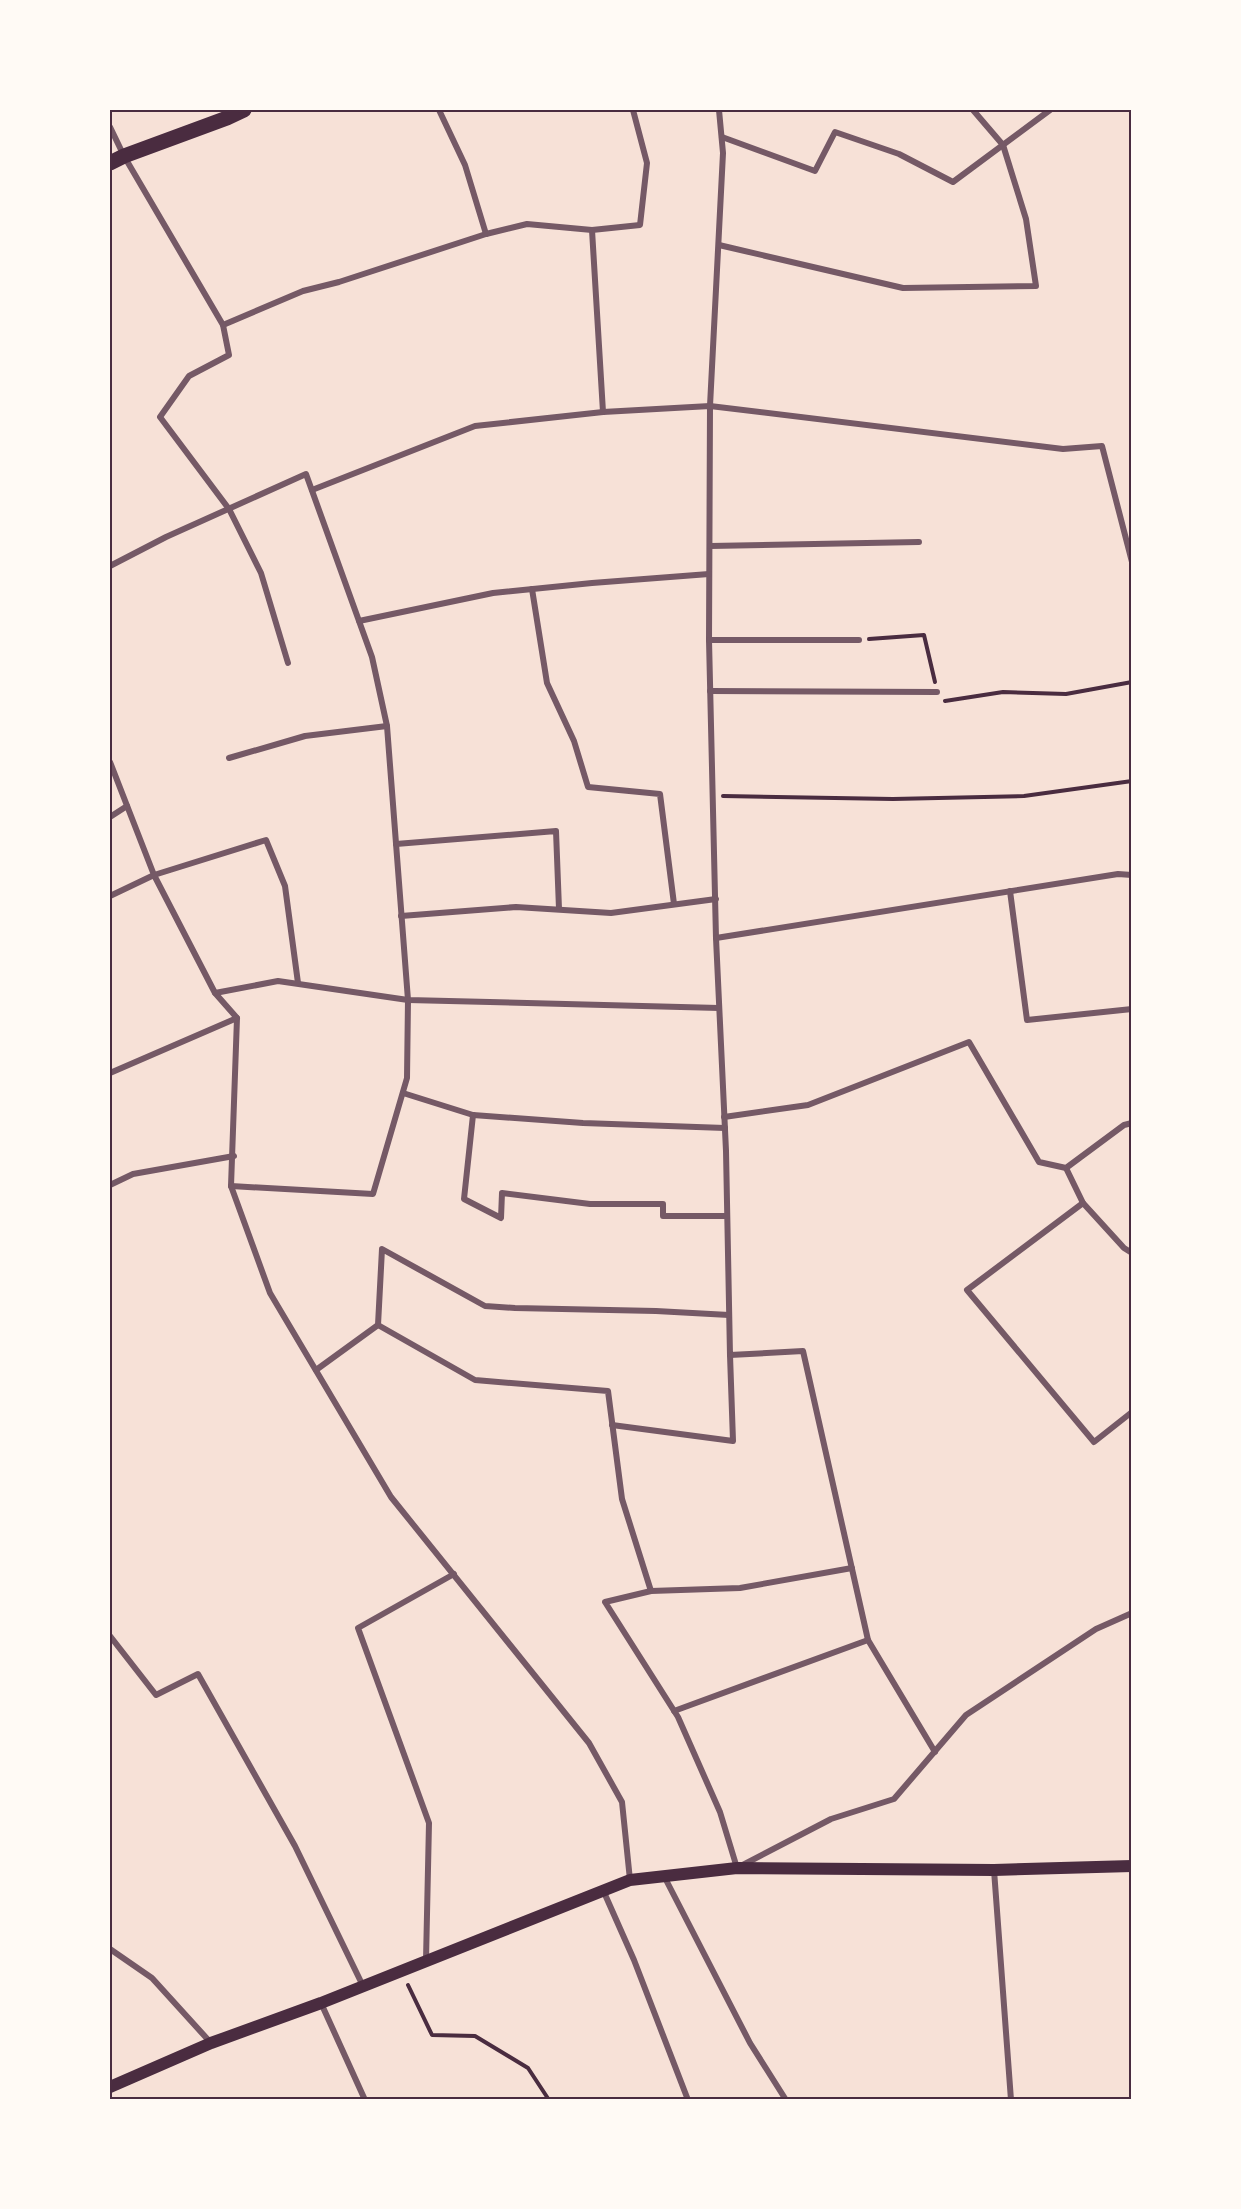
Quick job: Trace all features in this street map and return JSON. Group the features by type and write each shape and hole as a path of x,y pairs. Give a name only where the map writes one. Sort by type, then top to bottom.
{"main road":[{"path":"110,163 244,110"},
{"path":"110,2087 211,2043 321,2003 630,1880 737,1868 994,1870 1131,1866"}],"street":[{"path":"439,110 465,165 486,234"},
{"path":"223,325 303,291 339,282 486,234 527,224 592,230 640,225 647,163 633,110"},
{"path":"612,1425 733,1441 725,1128 716,938 709,640 710,406 723,153 719,110"},
{"path":"718,245 903,288 1036,286 1026,219 1003,145 973,110"},
{"path":"722,137 815,171 835,132 898,154 952,182 1050,110"},
{"path":"110,127 124,156 223,325 229,355 189,376 160,417 229,508 261,573 288,663"},
{"path":"592,230 603,412"},
{"path":"312,490 475,426 603,412 710,406 1063,449 1102,446 1131,562"},
{"path":"110,566 166,537 306,474 372,657 387,726 408,1000 408,1078 373,1194 354,1191 231,1186"},
{"path":"710,546 920,542"},
{"path":"359,621 493,593 710,574"},
{"path":"532,589 547,682 574,741 588,787 660,794 674,904"},
{"path":"709,640 860,640"},
{"path":"710,691 937,692"},
{"path":"230,759 305,736 387,726"},
{"path":"110,762 154,875 215,993 237,1018 234,1156 231,1186 270,1293 392,1497 589,1743 622,1802 630,1880"},
{"path":"110,817 127,806"},
{"path":"396,844 556,831 559,909"},
{"path":"110,896 154,875 266,840 285,886 298,983"},
{"path":"716,938 1118,874 1131,875"},
{"path":"1010,891 1027,1020 1131,1009"},
{"path":"401,916 516,907 610,913 716,899"},
{"path":"215,993 278,981 408,1000 719,1008"},
{"path":"110,1073 237,1018"},
{"path":"724,1117 808,1106 969,1042 1039,1162 1066,1168 1124,1125 1131,1123"},
{"path":"403,1093 473,1115 583,1123 725,1128"},
{"path":"473,1115 464,1199 501,1218 502,1193 590,1204 663,1204 663,1216 727,1216"},
{"path":"110,1185 133,1174 234,1156"},
{"path":"1066,1168 1083,1203 1131,1253"},
{"path":"1083,1203 967,1290 1095,1442 1131,1412"},
{"path":"378,1325 382,1248 485,1306 729,1315"},
{"path":"316,1370 378,1325"},
{"path":"378,1325 475,1380 608,1391 622,1499 651,1591"},
{"path":"730,1356 803,1352 868,1640 935,1752"},
{"path":"852,1568 740,1588 651,1591 605,1602 674,1711 720,1812 737,1868 831,1819 894,1798 966,1715 1096,1629 1131,1613"},
{"path":"426,1961 429,1823 358,1628 453,1574"},
{"path":"110,1636 156,1695 198,1674 295,1846 363,1986"},
{"path":"674,1711 868,1640"},
{"path":"994,1870 1011,2100"},
{"path":"664,1876 750,2043 786,2100"},
{"path":"603,1890 642,1980 688,2100"},
{"path":"110,1949 152,1978 211,2043"},
{"path":"321,2003 365,2100"}],"path":[{"path":"860,640 924,635 939,702 1003,692 1066,694 1131,682"},
{"path":"713,796 893,799 1024,796 1131,781"},
{"path":"401,1971 432,2035 475,2036 528,2068 549,2100"}]}
